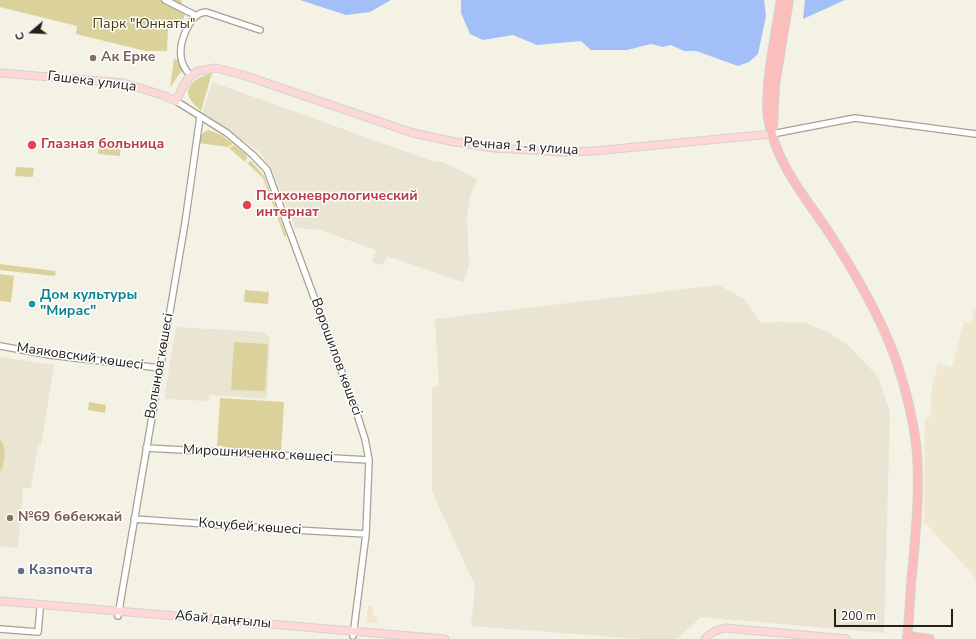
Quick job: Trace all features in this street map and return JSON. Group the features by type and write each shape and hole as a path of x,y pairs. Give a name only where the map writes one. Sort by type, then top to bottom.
{"highway":[{"path":"780,0 769,73 767,97 768,117 772,134 786,171 829,233 866,295 895,358 905,387 914,432 917,472 916,534 907,638 930,639"},
{"path":"772,134 776,85 789,0"}],"main road":[{"name":"Речная 1-я улица","path":"191,76 198,71 207,68 226,70 413,133 455,142 494,148 563,152 594,151 772,134"},
{"name":"Гашека улица","path":"0,73 124,83 176,101"},
{"path":"176,101 186,81 191,76"},
{"name":"Абай даңғылы","path":"0,601 354,634 445,639"},
{"name":"Абай даңғылы","path":"0,606 118,613"},
{"path":"705,639 709,634 717,629 726,628 846,639"},
{"name":"Абай даңғылы","path":"354,634 389,639"}],"street":[{"path":"165,0 195,15"},
{"path":"191,76 186,71 181,56 185,34 195,15 200,12 206,12 260,30"},
{"name":"Гашека улица","path":"176,101 200,117"},
{"name":"Волынов көшесі","path":"118,613 185,223 200,117"},
{"name":"Ворошилов көшесі","path":"200,117 240,143 267,170 355,408 365,439 369,460 366,534 354,634"},
{"path":"772,134 855,118 976,134"},
{"name":"Маяковский көшесі","path":"0,346 160,368"},
{"name":"Мирошниченко көшесі","path":"146,448 369,460"},
{"name":"Кочубей көшесі","path":"134,518 366,534"},
{"path":"0,629 38,632 40,609"}],"shaded area":[{"path":"212,82 432,161 443,162 477,179 470,196 467,216 469,267 463,282 387,256 383,265 372,262 376,250 320,230 295,228 273,172 259,151 202,114"},
{"path":"719,285 745,300 761,323 805,323 826,331 849,346 878,377 890,412 884,633 701,617 677,639 641,639 471,626 475,586 432,491 432,387 439,386 435,319"},
{"path":"976,309 976,580 924,522 925,418 930,417 932,387 938,363 952,367 964,321 971,323 974,310"},
{"path":"176,327 263,332 270,338 267,399 210,395 209,401 164,399"},
{"path":"0,357 54,365 41,446 38,445 31,488 23,488 18,548 0,546"},
{"path":"368,606 373,606 373,616 378,616 377,623 366,622"}],"green space":[{"name":"Парк \"Юннаты\"","path":"0,0 181,0 185,15 180,26 168,28 167,51 146,51 76,34 77,26 0,7"},
{"path":"174,59 185,62 188,67 179,74 170,88"},
{"path":"212,73 201,111 189,97 189,87 195,80"},
{"path":"209,130 221,135 233,144 228,147 198,143 203,133"},
{"path":"99,142 121,144 120,156 98,154"},
{"path":"234,145 246,155 247,158 245,162 229,148"},
{"path":"251,161 264,176 286,235 285,238 263,178 247,163"},
{"path":"16,167 34,168 33,177 15,176"},
{"path":"0,264 55,271 56,274 54,276 0,270"},
{"path":"0,274 14,276 11,302 0,301"},
{"path":"245,290 269,292 268,304 244,302"},
{"path":"234,342 268,344 265,391 231,390"},
{"path":"220,398 284,402 281,453 223,450 223,446 217,446"},
{"path":"89,402 106,405 105,413 88,410"},
{"path":"0,440 4,447 4,456 2,469 0,472"}],"water":[{"path":"300,0 391,0 370,12 346,15"},
{"path":"461,0 764,0 766,16 758,54 749,62 738,66 696,51 684,51 671,45 663,47 651,44 627,50 591,50 581,41 537,45 513,35 483,40 470,34 461,13"},
{"path":"805,0 845,0 803,19"}],"place":[{"name":"Ак Ерке","path":"93,58"},
{"name":"Глазная больница","path":"32,145"},
{"name":"Психоневрологический интернат","path":"247,205"},
{"name":"Дом культуры \"Мирас\"","path":"32,304"},
{"name":"№69 бөбекжай","path":"10,518"},
{"name":"Казпочта","path":"21,571"}]}
